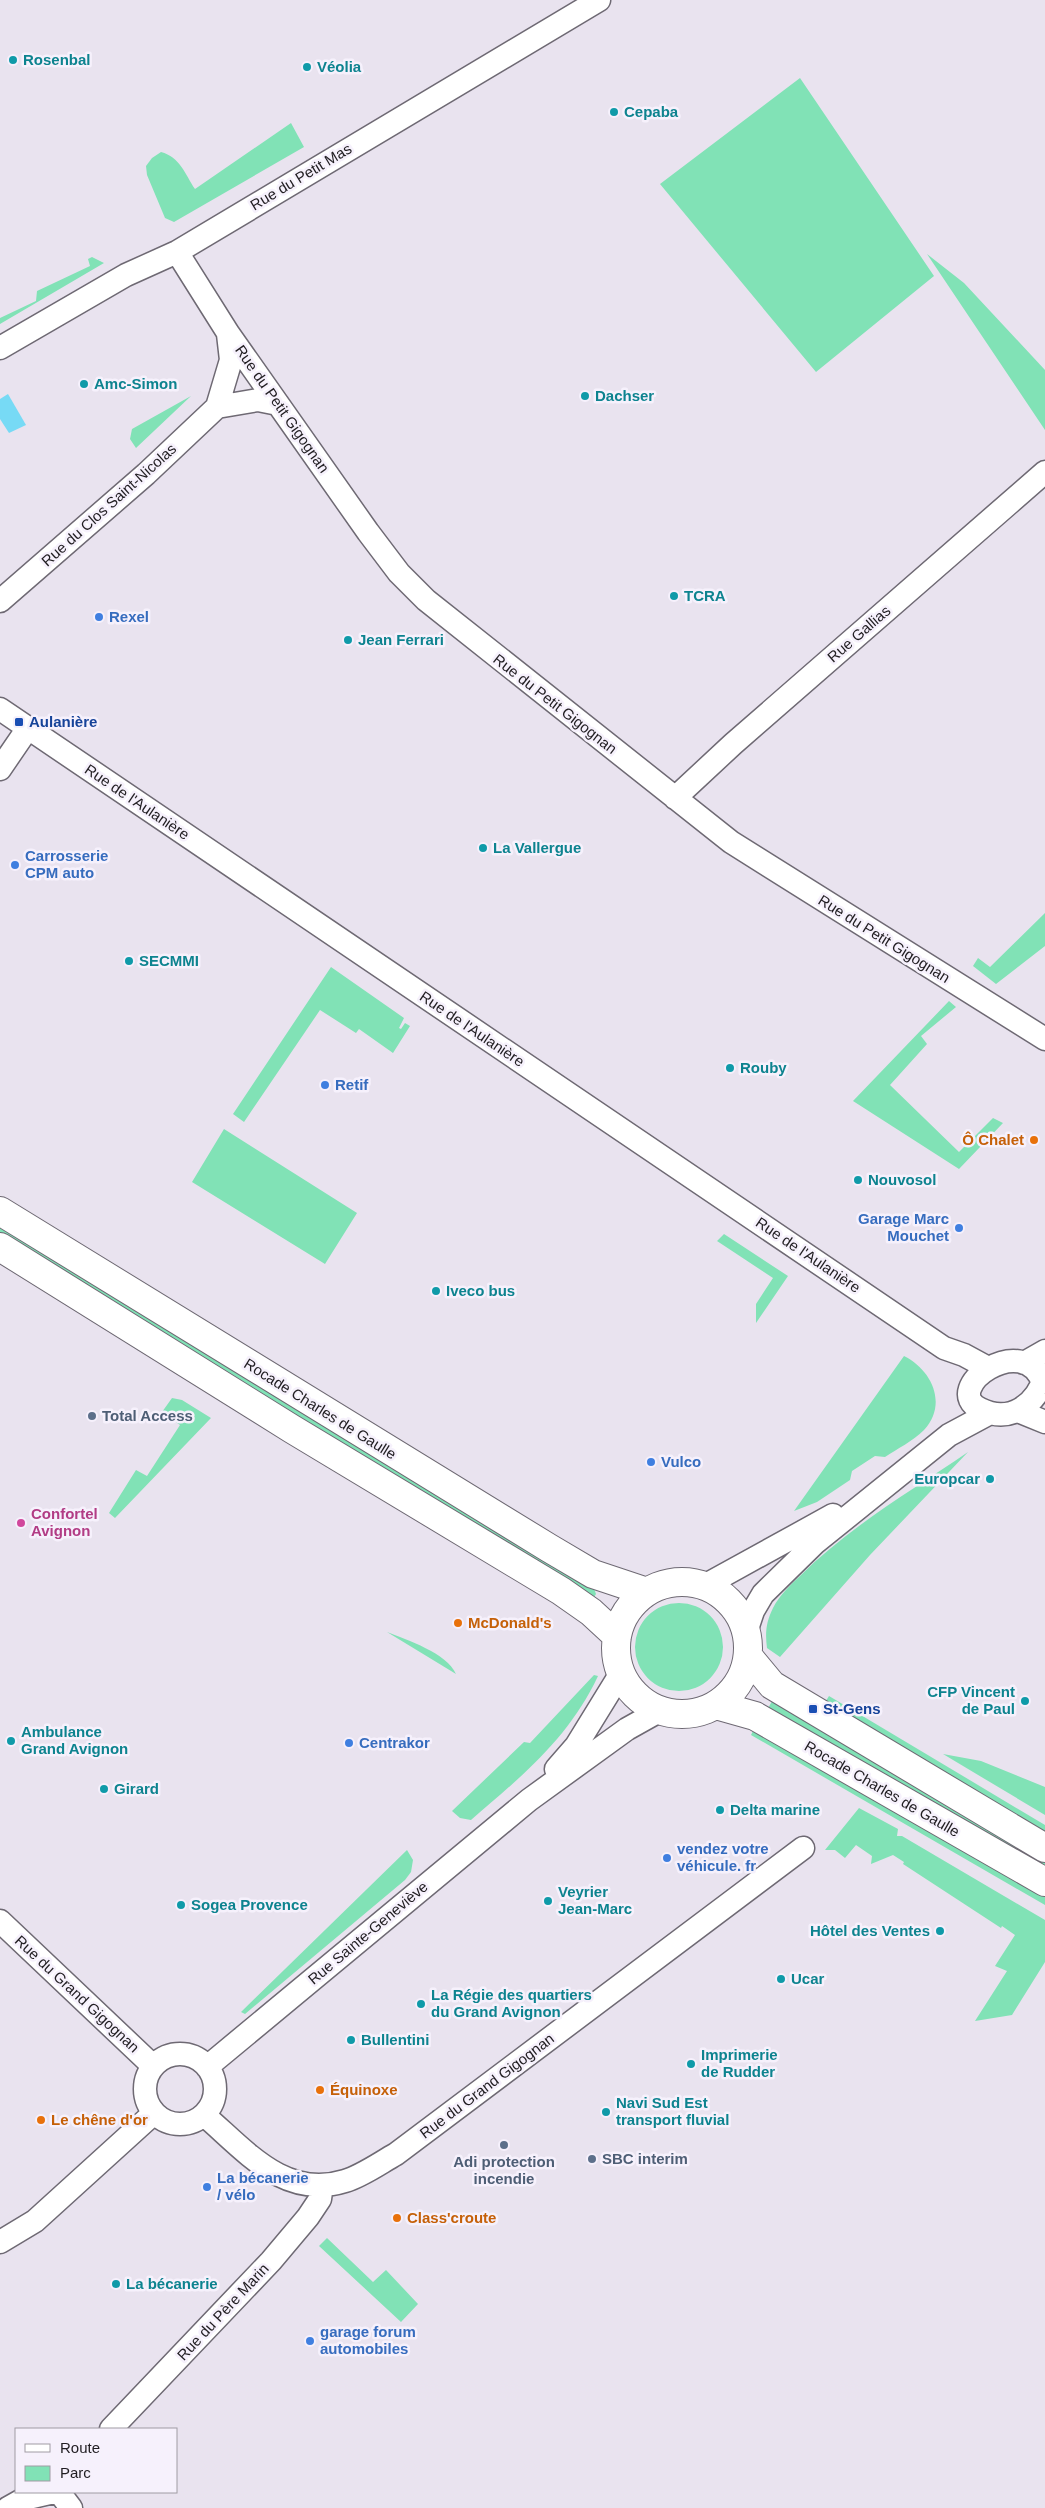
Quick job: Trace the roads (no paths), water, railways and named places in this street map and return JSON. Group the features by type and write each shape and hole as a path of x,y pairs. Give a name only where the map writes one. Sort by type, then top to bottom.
{"main road":[{"name":"Rocade Charles de Gaulle","path":"0,1211 592,1574 647,1592"},
{"name":"Rocade Charles de Gaulle","path":"0,1247 292,1429 562,1591 591,1612 617,1636"},
{"path":"686,1581 706,1585 724,1596 738,1611 747,1630 748,1656 743,1675 732,1692 716,1704 699,1712 680,1714 661,1710 644,1702 630,1689 621,1673 616,1654 617,1636 623,1619 633,1603 647,1592 666,1583 686,1581"},
{"path":"748,1656 772,1684 1045,1848"},
{"name":"Rocade Charles de Gaulle","path":"716,1704 755,1716 1045,1882"}],"street":[{"name":"Rue du Petit Mas","path":"0,348 126,275 176,252 599,0"},
{"name":"Rue du Petit Gigognan","path":"176,252 228,333 394,566 426,600 731,842 1045,1039"},
{"path":"228,333 231,360 217,407 258,400 278,404"},
{"name":"Rue du Clos Saint-Nicolas","path":"0,601 146,474 217,407"},
{"name":"Rue Gallias","path":"675,798 732,744 1045,472"},
{"name":"Rue de l'Aulanière","path":"0,709 944,1348 964,1355 988,1368"},
{"path":"0,769 28,728"},
{"name":"Rue de l'Aulanière","path":"944,1348 969,1391"},
{"path":"1024,1363 1045,1351"},
{"path":"949,1435 969,1391 975,1378 988,1368 1014,1362 1024,1363 1036,1369 1044,1385 1027,1405 1009,1414 990,1413 978,1408 969,1391"},
{"path":"1018,1411 1045,1422"},
{"path":"747,1630 753,1611 763,1594 815,1543 949,1435 990,1413"},
{"path":"706,1585 880,1489"},
{"path":"529,1800 576,1746 621,1673"},
{"path":"529,1800 627,1729 661,1710"},
{"name":"Rue Sainte-Geneviève","path":"207,2067 529,1800"},
{"name":"Rue du Grand Gigognan","path":"204,2115 266,2170 288,2180 322,2185 346,2181 396,2154 803,1848"},
{"name":"Rue du Grand Gigognan","path":"0,1921 153,2066"},
{"path":"180,2054 196,2057 207,2067 214,2078 215,2091 212,2104 204,2115 192,2122 178,2124 165,2121 154,2113 146,2098 146,2081 153,2066 166,2057 180,2054"},
{"path":"0,2242 35,2221 154,2113"},
{"name":"Rue du Père Marin","path":"112,2428 271,2261 308,2217 320,2199 322,2185"},
{"path":"8,2508 24,2500 50,2493"},
{"path":"60,2493 72,2508"}],"water":[{"path":"8,394 26,425 9,433 0,419 0,399"}],"place":[{"name":"Rosenbal","path":"13,60"},
{"name":"Véolia","path":"307,67"},
{"name":"Cepaba","path":"614,112"},
{"name":"Amc-Simon","path":"84,384"},
{"name":"Dachser","path":"585,396"},
{"name":"TCRA","path":"674,596"},
{"name":"Rexel","path":"99,617"},
{"name":"Jean Ferrari","path":"348,640"},
{"name":"Aulanière","path":"19,722"},
{"name":"La Vallergue","path":"483,848"},
{"name":"Carrosserie CPM auto","path":"15,865"},
{"name":"SECMMI","path":"129,961"},
{"name":"Rouby","path":"730,1068"},
{"name":"Retif","path":"325,1085"},
{"name":"Ô Chalet","path":"1034,1140"},
{"name":"Nouvosol","path":"858,1180"},
{"name":"Garage Marc Mouchet","path":"959,1228"},
{"name":"Iveco bus","path":"436,1291"},
{"name":"Total Access","path":"92,1416"},
{"name":"Vulco","path":"651,1462"},
{"name":"Europcar","path":"990,1479"},
{"name":"Confortel Avignon","path":"21,1523"},
{"name":"McDonald's","path":"458,1623"},
{"name":"CFP Vincent de Paul","path":"1025,1701"},
{"name":"St-Gens","path":"813,1709"},
{"name":"Ambulance Grand Avignon","path":"11,1741"},
{"name":"Centrakor","path":"349,1743"},
{"name":"Girard","path":"104,1789"},
{"name":"Delta marine","path":"720,1810"},
{"name":"vendez votre véhicule. fr","path":"667,1858"},
{"name":"Veyrier Jean-Marc","path":"548,1901"},
{"name":"Sogea Provence","path":"181,1905"},
{"name":"Hôtel des Ventes","path":"940,1931"},
{"name":"Ucar","path":"781,1979"},
{"name":"La Régie des quartiers du Grand Avignon","path":"421,2004"},
{"name":"Bullentini","path":"351,2040"},
{"name":"Imprimerie de Rudder","path":"691,2064"},
{"name":"Équinoxe","path":"320,2090"},
{"name":"Navi Sud Est transport fluvial","path":"606,2112"},
{"name":"Le chêne d'or","path":"41,2120"},
{"name":"Adi protection incendie","path":"504,2145"},
{"name":"SBC interim","path":"592,2159"},
{"name":"La bécanerie / vélo","path":"207,2187"},
{"name":"Class'croute","path":"397,2218"},
{"name":"La bécanerie","path":"116,2284"},
{"name":"garage forum automobiles","path":"310,2341"}]}
